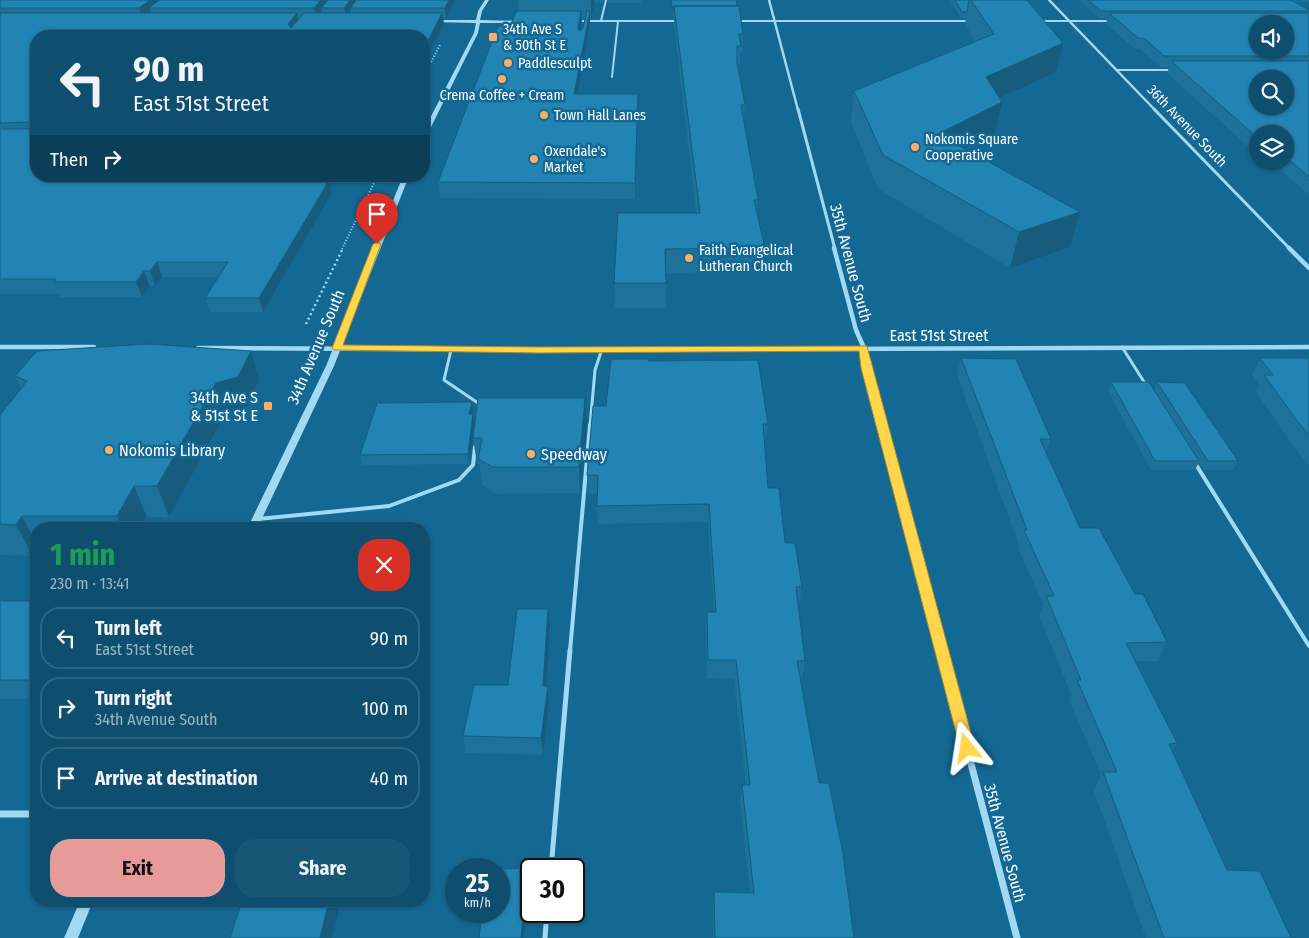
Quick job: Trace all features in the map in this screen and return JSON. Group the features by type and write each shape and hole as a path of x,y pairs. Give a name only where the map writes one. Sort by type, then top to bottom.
{"street":[{"path":"430,123 476,33 477,21 487,0"},
{"name":"35th Avenue South","path":"768,0 856,330 864,348 866,368 1017,938"},
{"name":"36th Avenue South","path":"1049,0 1309,268"},
{"path":"424,21 530,22"},
{"path":"567,22 584,24 601,22 696,21"},
{"path":"725,21 980,21"},
{"path":"1030,21 1126,21"},
{"name":"34th Avenue South","path":"256,520 337,348 404,182"},
{"path":"0,347 101,348"},
{"name":"East 51st Street","path":"191,348 451,350 1309,347"},
{"path":"0,814 30,814"},
{"path":"71,938 84,907"}],"lane":[{"path":"601,22 606,0"},
{"path":"612,77 618,22"},
{"path":"1116,70 1172,70"},
{"path":"1122,347 1147,387"},
{"path":"552,858 595,370 602,349"},
{"path":"451,350 444,380 481,404 480,412"},
{"path":"256,520 389,506 459,480 473,465 476,437"},
{"path":"1194,462 1309,646"},
{"path":"545,938 546,923"}],"path":[{"path":"430,66 442,40"},
{"path":"305,327 374,182"}],"building":[{"path":"0,0 150,0 139,8 0,8"},
{"path":"159,0 321,0 314,8 149,8"},
{"path":"328,0 350,0 344,8 321,8"},
{"path":"356,0 449,0 445,8 351,8"},
{"path":"671,0 736,0 737,6 674,6 673,12"},
{"path":"955,0 969,0 967,12 962,12"},
{"path":"971,0 1027,0 1063,43 986,77 1002,102 938,134 1080,212 1019,232 883,155 854,91 994,34"},
{"path":"1088,0 1291,0 1309,11 1101,11"},
{"path":"674,6 739,6 743,34 739,34 741,46 737,46 737,63 745,105 741,105 758,200 754,200 765,248 665,249 666,283 614,283 618,213 700,213"},
{"path":"516,11 581,11 578,28 580,31 583,28 587,11 590,11 574,94 638,94 635,183 438,182 498,26 511,26"},
{"path":"0,13 297,13 288,24 291,28 304,13 442,13 430,37 430,30 30,30 30,122 0,123"},
{"path":"1109,13 1309,13 1309,56 1294,56 1294,15 1249,15 1249,56 1164,56 1144,38 1138,38"},
{"path":"1171,61 1309,61 1309,177 1294,164 1294,125 1249,125 1249,130"},
{"path":"0,129 30,129 30,182 328,182 259,298 205,298 228,262 157,262 150,271 144,271 136,282 54,282 56,279 0,279"},
{"name":"Nokomis Library","path":"148,344 251,351 238,377 216,383 157,486 134,486 117,516 22,516 16,525 0,524 0,415 27,381 15,376 37,351"},
{"path":"961,358 1016,359 1051,439 1040,439 1080,528 1099,528 1135,594 1143,594 1167,642 1126,643 1177,743 1169,744 1227,870 1260,871 1291,938 1164,938 1103,772 1117,772 1077,680 1081,680 1046,596 1054,596 1024,530 1027,530"},
{"path":"1260,358 1309,358 1309,435 1264,375 1273,375"},
{"path":"611,359 648,359 648,361 758,360 768,424 763,424 768,488 779,488 785,543 795,543 802,587 796,587 805,661 797,661 819,783 829,783 843,854 854,938 715,938 714,892 754,893 742,785 750,785 736,660 708,660 707,612 716,612 709,504 597,506 598,475 587,475 593,406 606,406"},
{"path":"1111,382 1149,382 1199,461 1155,461"},
{"path":"1157,382 1185,383 1238,461 1208,461"},
{"path":"478,398 585,398 579,467 493,467 478,459 482,438 473,438"},
{"path":"472,402 469,414 473,414 468,454 360,455 377,403"},
{"path":"0,601 30,601 30,680 0,680"},
{"path":"517,609 548,609 543,686 548,686 541,738 463,736 474,685 508,685"},
{"path":"520,868 520,923 522,923 521,938 479,938 481,923 510,923 510,869"},
{"path":"240,907 328,907 320,938 230,938"}],"place":[{"name":"34th Ave S & 50th St E","path":"493,37"},
{"name":"Paddlesculpt","path":"508,63"},
{"name":"Crema Coffee + Cream","path":"502,79"},
{"name":"Town Hall Lanes","path":"544,115"},
{"name":"Nokomis Square Cooperative","path":"915,147"},
{"name":"Oxendale's Market","path":"534,159"},
{"name":"Faith Evangelical Lutheran Church","path":"689,258"},
{"name":"34th Ave S & 51st St E","path":"268,406"},
{"name":"Nokomis Library","path":"109,450"},
{"name":"Speedway","path":"531,454"}],"route":[{"path":"377,244 337,348 539,350 864,348 866,368 967,748"}]}
